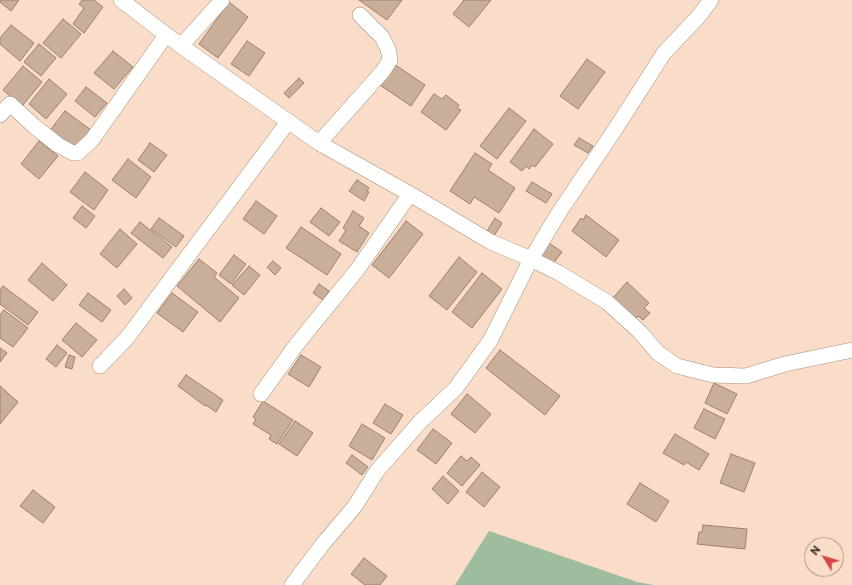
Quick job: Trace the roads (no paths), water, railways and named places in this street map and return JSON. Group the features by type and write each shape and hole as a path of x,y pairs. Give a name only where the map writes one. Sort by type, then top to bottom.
{"street":[{"path":"121,0 181,46 319,143 491,242 559,273 607,302 640,332 658,353 677,366 713,375 746,376 785,364 852,350"},
{"path":"181,46 222,0"},
{"path":"292,585 322,545 355,506 377,470 420,422 456,388 490,341 531,259 560,211 664,53 699,16 711,0"},
{"path":"319,143 383,71 390,60 388,49 382,36 360,15"},
{"path":"0,115 10,104 58,145 73,154 78,153 92,140 166,35"},
{"path":"100,366 127,338 288,122"},
{"path":"261,394 297,344 357,270 410,194"}]}
